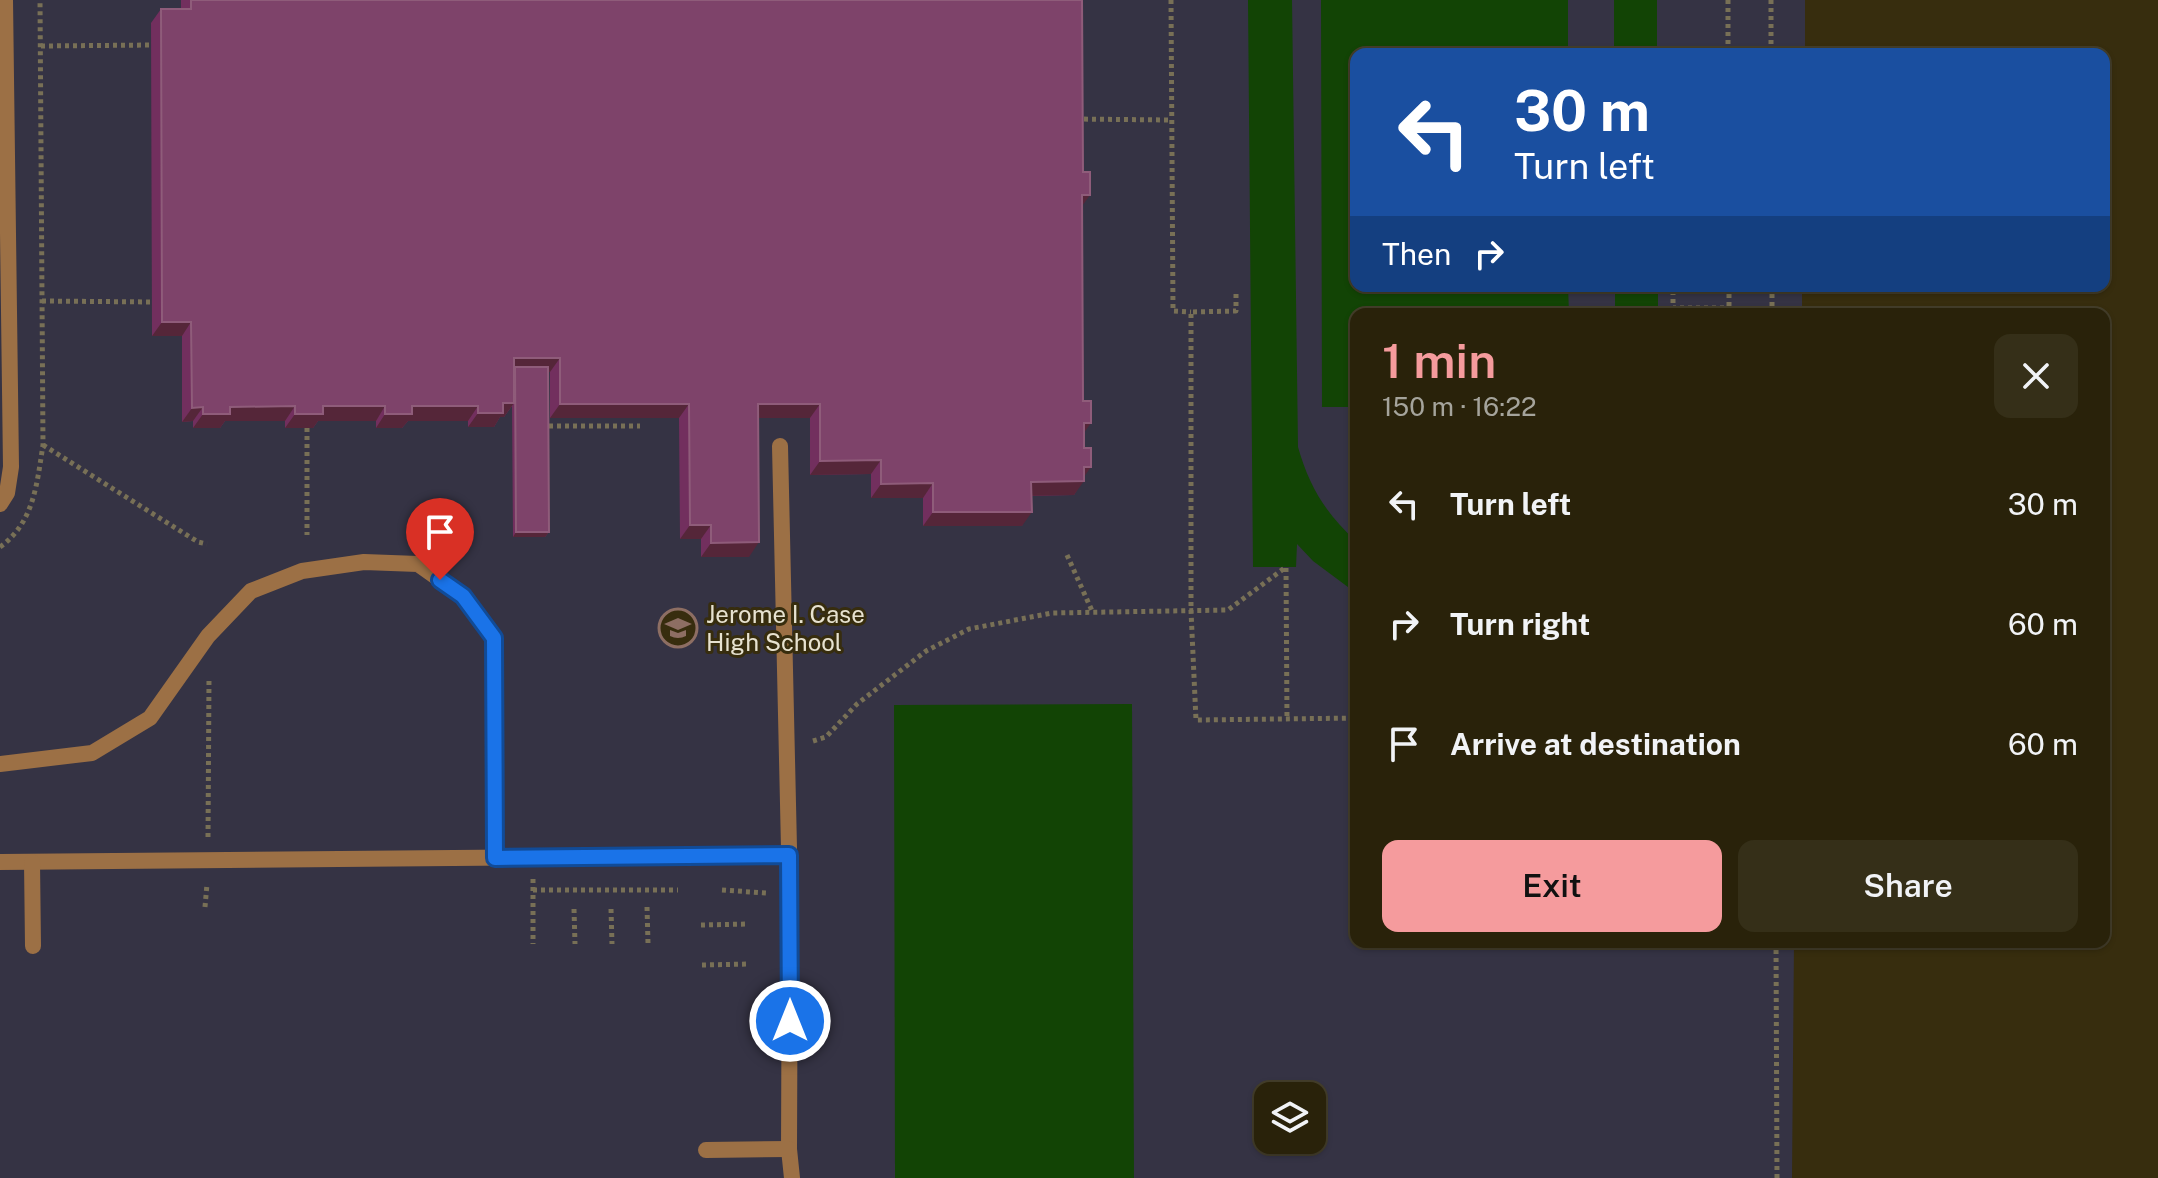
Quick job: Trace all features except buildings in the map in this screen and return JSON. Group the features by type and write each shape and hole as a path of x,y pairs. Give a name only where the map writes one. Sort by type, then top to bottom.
{"lane":[{"path":"0,504 7,493 11,467 5,0"},
{"path":"780,446 789,855 789,1149 792,1178"},
{"path":"0,764 92,753 150,718 208,636 251,591 302,571 364,562 418,564 463,596 494,638 495,858"},
{"path":"0,862 789,855"},
{"path":"32,862 33,946"},
{"path":"706,1150 789,1149"}],"path":[{"path":"0,547 16,532 30,510 36,495 43,445 40,0"},
{"path":"1171,0 1171,120 1175,138 1173,311 1236,311 1236,294"},
{"path":"1728,0 1728,48"},
{"path":"1771,0 1771,48"},
{"path":"41,46 151,45"},
{"path":"1081,106 1081,119"},
{"path":"1072,119 1171,120"},
{"path":"42,301 152,302"},
{"path":"1191,312 1191,611 1196,720 1350,718"},
{"path":"614,418 614,426"},
{"path":"529,426 640,426"},
{"path":"307,428 307,535"},
{"path":"43,445 198,542 207,544"},
{"path":"1067,555 1093,613"},
{"path":"813,741 826,737 857,704 926,651 969,629 1052,613 1228,610 1286,567 1287,719"},
{"path":"207,838 209,671"},
{"path":"533,878 533,944"},
{"path":"205,907 207,880"},
{"path":"533,890 678,890"},
{"path":"722,890 766,893"},
{"path":"647,907 648,943"},
{"path":"574,909 575,944"},
{"path":"611,909 612,944"},
{"path":"701,925 748,924"},
{"path":"1776,948 1777,1178"},
{"path":"702,965 748,964"}],"shaded area":[{"name":"Jerome I. Case High School","path":"0,0 1805,0 1805,48 1350,48 1350,292 1802,292 1802,308 1350,308 1350,948 1794,948 1792,1178 0,1178"}],"green space":[{"path":"1248,0 1292,0 1298,447 1307,474 1320,498 1350,535 1350,589 1313,561 1297,544 1296,567 1253,567"},
{"path":"1321,0 1568,0 1568,48 1350,48 1350,292 1568,292 1569,308 1350,308 1350,407 1322,407"},
{"path":"1614,0 1657,0 1657,48 1614,48"},
{"path":"1615,292 1658,292 1658,308 1615,308"},
{"path":"1132,704 1134,1178 895,1178 894,705"}],"place":[{"name":"Jerome I. Case High School","path":"678,628"}],"route":[{"path":"440,580 463,596 494,638 495,858 789,855 790,1021"}]}
